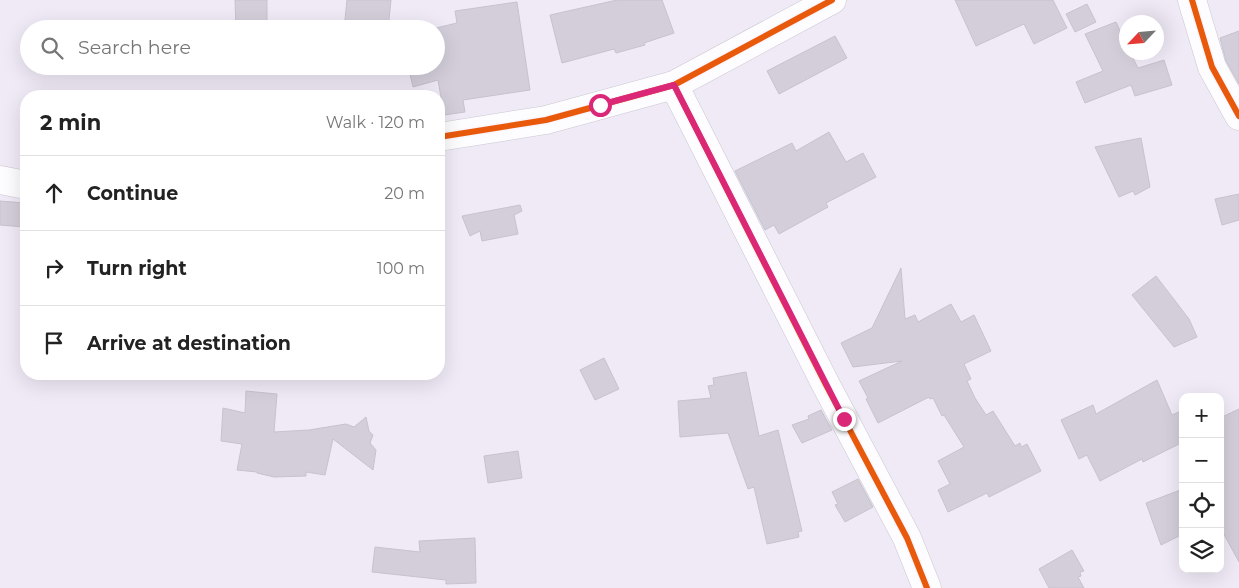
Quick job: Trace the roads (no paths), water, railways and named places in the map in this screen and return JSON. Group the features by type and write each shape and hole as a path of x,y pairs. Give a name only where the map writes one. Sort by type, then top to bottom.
{"street":[{"path":"445,136 546,120 674,85 832,0"},
{"path":"1192,0 1212,67 1239,116"},
{"path":"674,85 826,385 908,538 927,588"},
{"path":"0,180 20,184"}]}
